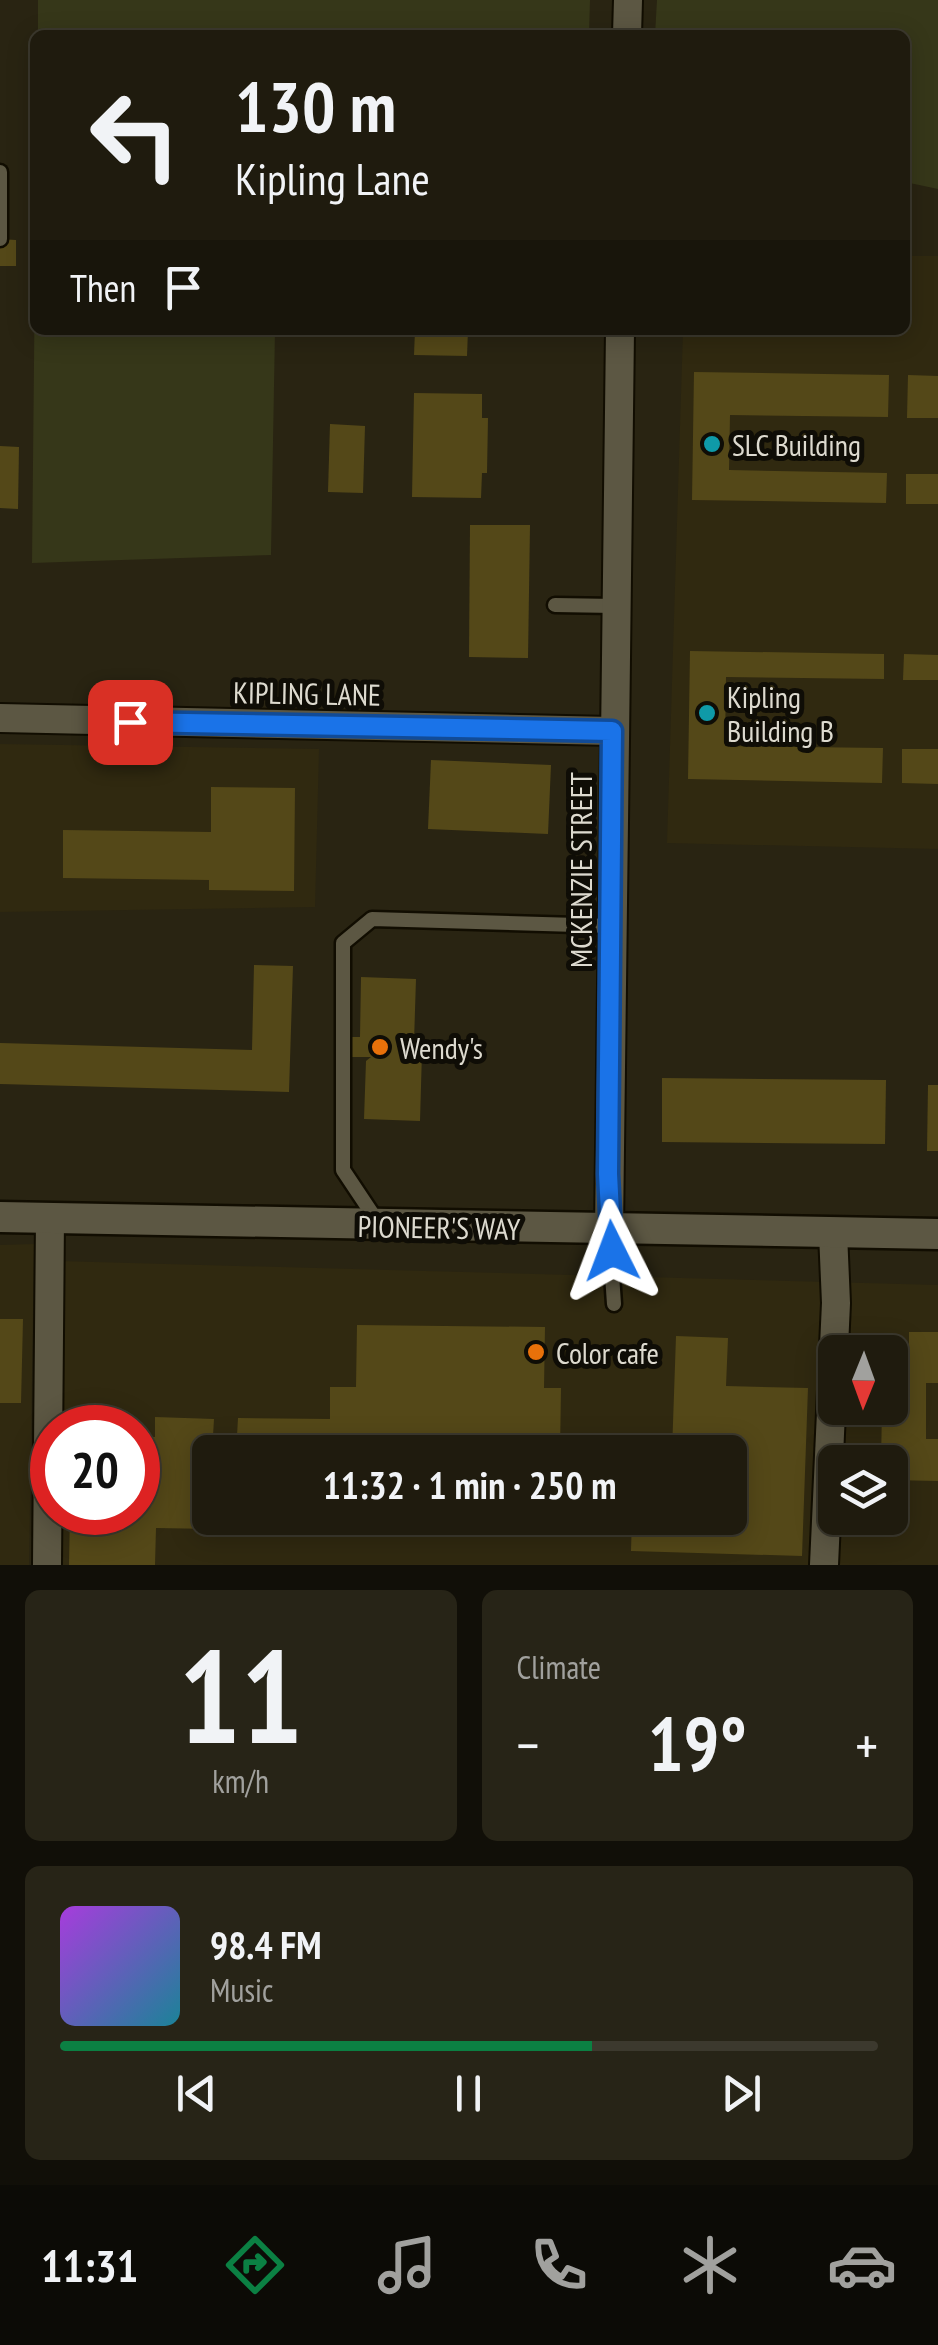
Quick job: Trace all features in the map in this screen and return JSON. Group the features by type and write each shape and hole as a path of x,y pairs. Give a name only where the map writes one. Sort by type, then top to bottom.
{"main road":[{"name":"PIONEER'S WAY","path":"0,1217 938,1234"}],"street":[{"path":"627,30 628,0"},
{"name":"MCKENZIE STREET","path":"609,1231 612,731 620,335"},
{"name":"KIPLING LANE","path":"0,718 612,731"},
{"path":"47,1565 50,1218"},
{"path":"824,1565 836,1303 833,1232"}],"lane":[{"path":"0,172 0,240"},
{"path":"555,606 615,606"},
{"path":"380,1226 343,1170 343,943 372,920 612,926"},
{"path":"609,1231 614,1304"}],"shaded area":[{"path":"910,256 938,256 938,849 667,843 683,335 910,335"},
{"path":"0,744 319,749 315,907 0,912"},
{"path":"34,1244 29,1565 0,1565 0,1245"},
{"path":"58,1261 938,1285 938,1565 57,1565 57,1535 160,1535 160,1405 58,1405"}],"green space":[{"path":"38,0 590,0 589,30 38,30"},
{"path":"657,0 938,0 938,189 910,183 910,30 655,30"},
{"path":"34,335 275,335 271,555 32,563"}],"building":[{"path":"0,239 16,240 16,266 0,266"},
{"path":"415,335 468,335 467,356 414,355"},
{"name":"SLC Building","path":"694,372 889,375 888,417 730,415 729,470 887,473 886,503 692,500"},
{"path":"908,375 938,376 938,418 907,418"},
{"path":"414,393 482,394 482,418 488,418 487,473 482,473 481,498 412,497"},
{"path":"330,424 365,426 363,493 328,492"},
{"path":"0,446 19,447 18,509 0,508"},
{"path":"906,474 938,474 938,504 906,504"},
{"path":"470,525 530,525 528,658 469,657"},
{"name":"Kipling Building B","path":"690,651 884,654 884,679 726,677 725,746 883,748 882,783 688,779"},
{"path":"904,654 938,655 938,680 903,680"},
{"path":"902,749 938,749 938,784 902,783"},
{"path":"431,760 551,765 548,834 428,829"},
{"path":"211,787 295,788 294,891 209,890 209,880 63,878 63,830 211,832"},
{"path":"254,965 293,966 289,1092 0,1084 0,1043 252,1050"},
{"name":"Wendy's","path":"361,977 416,979 414,1042 410,1042 409,1051 422,1052 420,1121 364,1119 366,1061 371,1057 349,1057 350,1037 360,1037"},
{"path":"662,1078 886,1080 885,1144 662,1142"},
{"path":"928,1085 938,1085 938,1151 927,1151"},
{"path":"0,1319 23,1319 21,1403 0,1403"},
{"path":"357,1325 545,1327 544,1388 561,1388 560,1435 237,1435 238,1418 330,1419 330,1387 356,1387"},
{"path":"909,1332 938,1332 938,1383 926,1383 926,1439 938,1439 938,1481 908,1480 908,1445 881,1445 882,1425 908,1425"},
{"path":"676,1336 728,1338 726,1386 808,1388 802,1556 631,1551 631,1535 747,1535 747,1435 673,1435"},
{"path":"160,1417 214,1419 213,1435 192,1435 192,1529 160,1528"},
{"path":"70,1535 156,1535 155,1565 69,1565"}],"place":[{"name":"SLC Building","path":"712,444"},
{"name":"Kipling Building B","path":"707,713"},
{"name":"Wendy's","path":"380,1047"},
{"name":"Color cafe","path":"536,1352"}],"route":[{"path":"130,722 612,731 608,1174 612,1251"}]}
